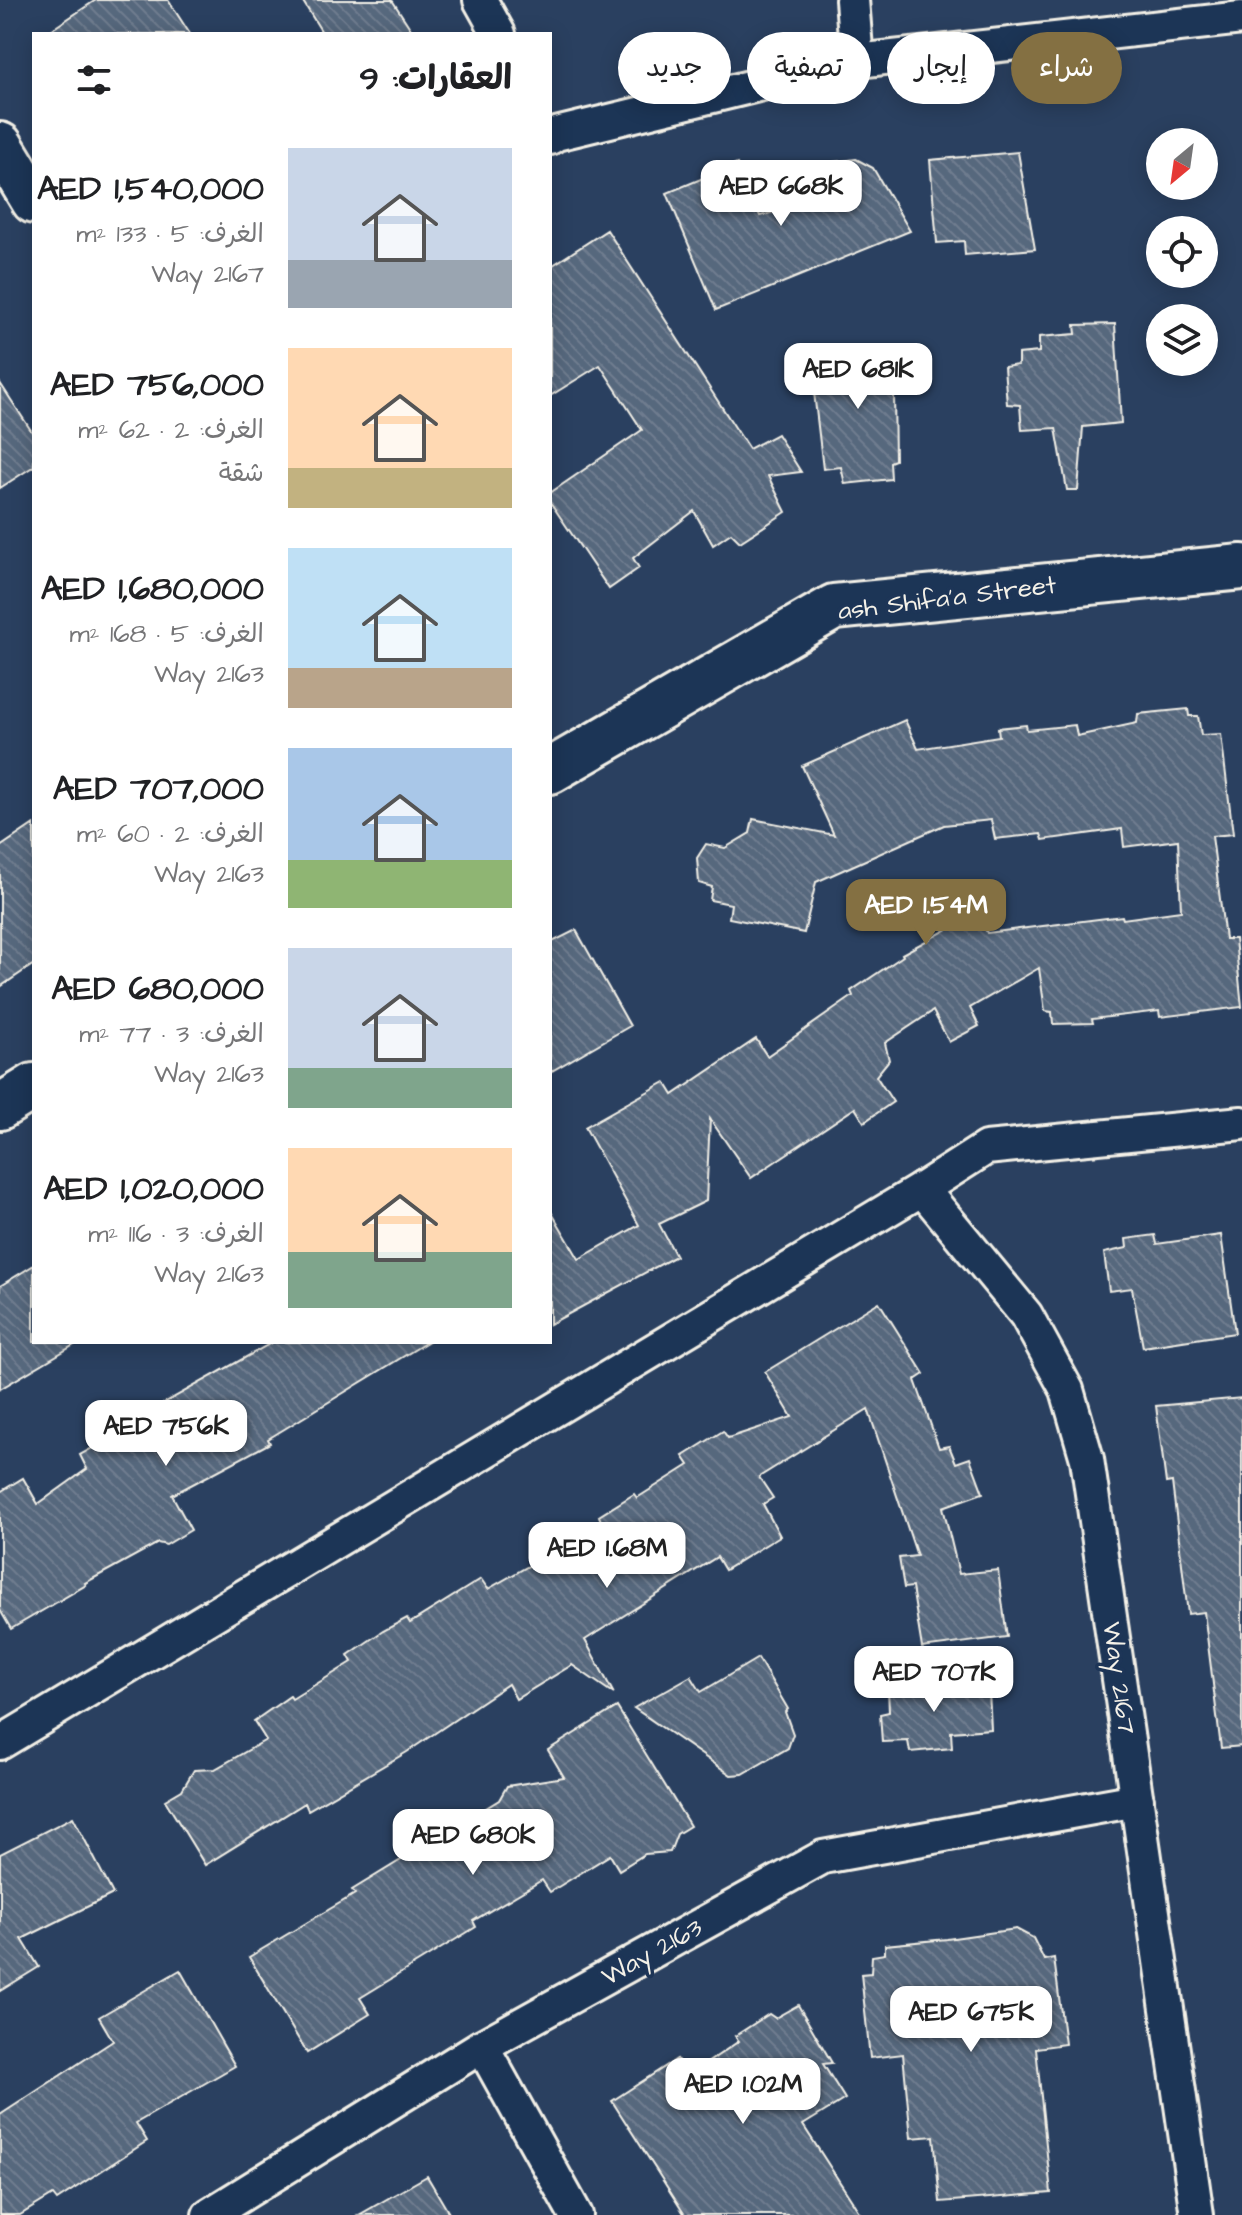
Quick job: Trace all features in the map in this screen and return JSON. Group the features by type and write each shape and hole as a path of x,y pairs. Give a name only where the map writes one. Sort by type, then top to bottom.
{"street":[{"path":"480,0 498,32"},
{"path":"852,0 855,32"},
{"path":"871,59 1242,18"},
{"path":"552,132 747,87"},
{"path":"0,145 32,198"},
{"name":"ash Shifa'a Street","path":"552,770 834,607 1242,567"},
{"path":"0,1107 32,1087"},
{"path":"0,1743 986,1148 1242,1123"},
{"name":"Way 2167","path":"922,1189 1026,1315 1067,1390 1087,1459 1197,2215"},
{"name":"Way 2163","path":"209,2215 482,2046 823,1857 1137,1800"},
{"path":"482,2046 576,2215"}],"building":[{"path":"96,0 168,0 189,32 48,32"},
{"path":"302,0 392,0 413,32 322,32"},
{"path":"1018,152 1035,249 965,255 964,241 937,243 930,160"},
{"path":"856,159 873,168 910,231 716,310 667,193 737,164 760,216 813,201 809,165"},
{"path":"607,230 749,449 777,434 801,472 768,476 786,512 740,542 731,533 713,545 694,511 633,558 639,568 609,589 552,505 552,492 642,430 600,365 552,395 552,266"},
{"path":"1115,324 1121,423 1083,427 1078,490 1067,490 1056,428 1022,430 1020,405 1007,404 1004,367 1018,365 1018,354 1039,352 1039,337 1076,334 1075,325"},
{"path":"901,347 907,391 894,393 895,460 890,462 891,479 845,484 841,467 823,469 810,358"},
{"path":"0,383 32,432 32,467 0,488"},
{"path":"1188,709 1189,716 1198,716 1201,735 1221,734 1233,834 1212,836 1225,939 1235,939 1242,1007 1160,1017 1159,1011 1092,1019 1093,1023 1053,1024 1052,1012 1045,1011 1039,968 970,1008 979,1026 949,1042 933,1011 885,1043 889,1060 876,1076 893,1102 864,1122 855,1108 751,1178 710,1119 706,1201 659,1224 676,1256 552,1323 552,1213 579,1259 639,1225 585,1127 665,1082 673,1095 756,1039 767,1056 853,996 851,991 902,954 977,913 987,933 1181,911 1178,840 1124,847 1122,829 1043,840 1041,834 995,839 991,820 944,825 816,882 804,933 729,918 731,904 710,900 712,887 699,883 697,858 706,844 725,848 750,833 753,819 834,835 802,766 905,720 918,749 999,736 998,728 1026,725 1027,730 1075,725 1077,736 1137,723 1138,714"},
{"path":"32,825 32,965 0,987 0,847"},
{"path":"576,930 630,1026 552,1071 552,942"},
{"path":"1155,1235 1157,1244 1221,1235 1235,1333 1143,1347 1132,1288 1109,1291 1104,1253 1127,1248 1126,1239"},
{"path":"32,1266 32,1344 76,1344 0,1389 0,1286"},
{"path":"879,1302 924,1374 915,1380 939,1448 949,1446 956,1463 970,1458 983,1493 943,1507 959,1574 998,1570 1007,1637 922,1648 912,1587 904,1588 899,1558 917,1556 868,1409 759,1477 773,1498 763,1504 780,1536 725,1570 717,1557 585,1640 614,1694 572,1665 516,1699 508,1684 407,1752 308,1810 305,1803 205,1865 165,1800 182,1790 194,1770 215,1769 266,1740 254,1721 290,1696 292,1699 352,1662 348,1655 383,1631 407,1618 410,1623 481,1579 488,1589 532,1564 534,1567 601,1521 599,1516 634,1494 637,1498 689,1465 683,1456 723,1431 728,1438 792,1417 765,1372"},
{"path":"269,1344 424,1344 268,1439 270,1443 172,1495 191,1530 166,1545 158,1543 85,1583 11,1629 0,1610 0,1492 23,1478 38,1504 87,1469 80,1455 105,1441 111,1448 160,1414 157,1407"},
{"path":"1242,1398 1242,1746 1221,1748 1204,1612 1188,1614 1172,1482 1166,1483 1156,1406"},
{"path":"758,1658 788,1709 785,1712 793,1734 788,1748 743,1774 731,1775 634,1708 691,1676 701,1692"},
{"path":"918,1677 989,1691 991,1729 951,1732 952,1748 910,1752 908,1741 882,1742 880,1714 889,1712 888,1688 918,1686"},
{"path":"617,1707 690,1826 677,1834 670,1852 645,1854 619,1870 610,1855 550,1892 542,1880 473,1921 476,1927 360,1998 370,2014 307,2053 249,1957 355,1894 352,1890 499,1800 507,1786 564,1777 548,1750"},
{"path":"73,1817 113,1894 22,1939 39,1967 0,1991 0,1854"},
{"path":"1016,1929 1033,1938 1044,1960 1054,1958 1065,2044 1036,2048 1051,2193 940,2202 934,2136 911,2138 903,2054 870,2058 861,1974 871,1973 872,1956 885,1954 885,1945"},
{"path":"180,1970 235,2066 136,2123 147,2141 57,2200 53,2195 20,2215 0,2215 0,2115 113,2041 99,2017"},
{"path":"798,2005 832,2063 823,2064 845,2099 803,2125 861,2215 685,2215 612,2101 677,2059 688,2076 739,2041 735,2036 769,2014 775,2018"},
{"path":"427,2176 450,2215 359,2215"}]}
